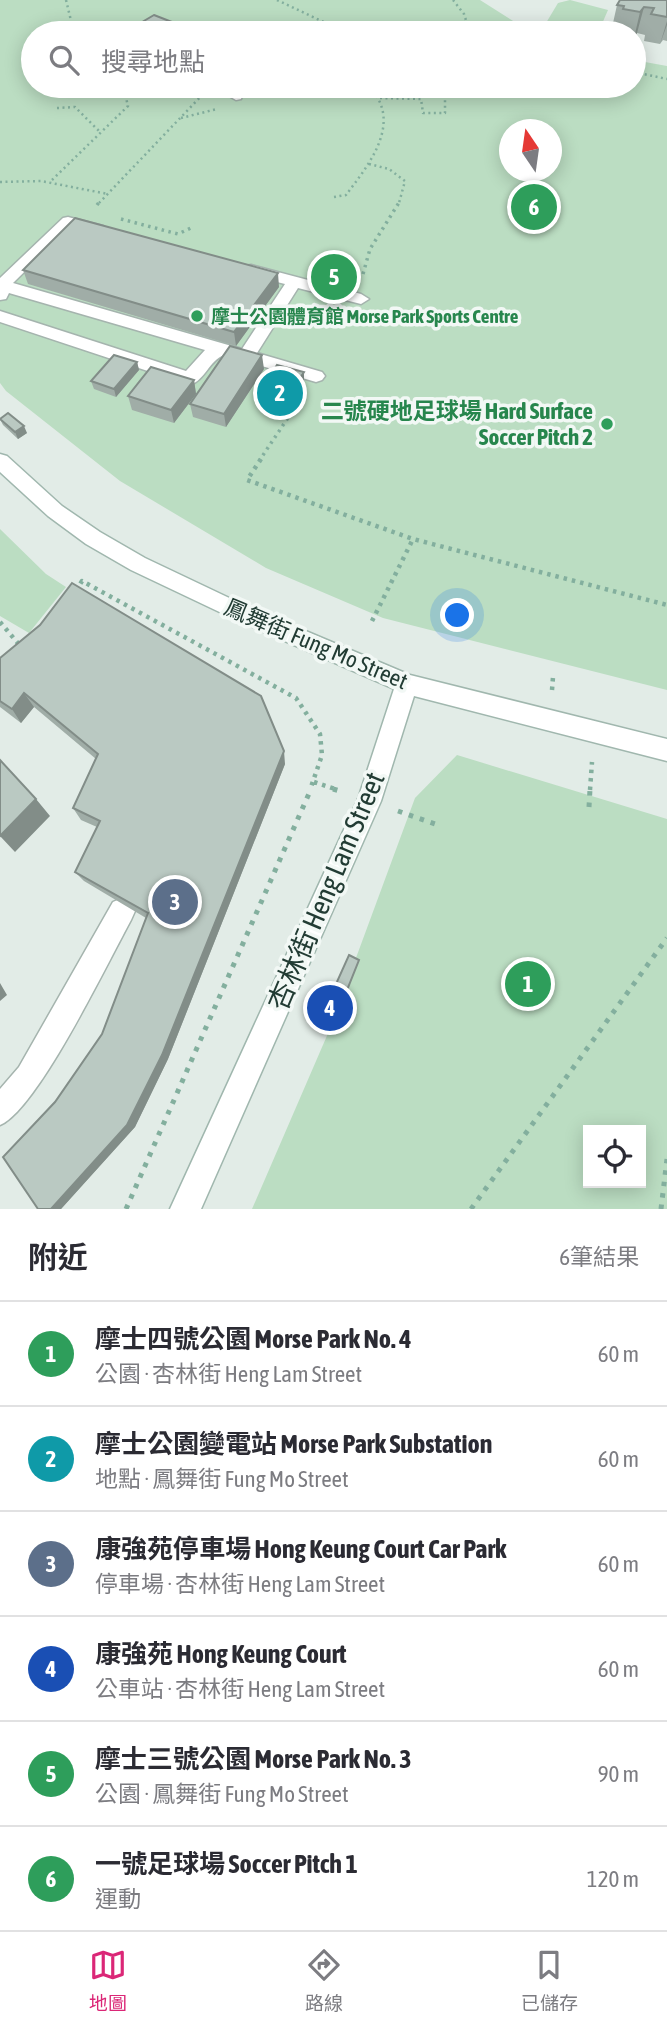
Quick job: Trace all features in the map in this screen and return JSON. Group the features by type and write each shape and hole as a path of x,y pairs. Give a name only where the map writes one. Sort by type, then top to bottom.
{"main road":[{"path":"108,232 68,221 1,288 316,376"},
{"path":"241,268 361,299"},
{"path":"246,356 294,282"},
{"path":"0,316 190,379 209,355 222,349"},
{"name":"鳳舞街 Fung Mo Street","path":"0,461 55,511 93,538 138,564 237,611 407,684 667,750"},
{"name":"杏林街 Heng Lam Street","path":"185,1209 369,801 407,684"},
{"path":"0,1111 29,1077 122,911"}],"path":[{"path":"66,0 71,21"},
{"path":"277,0 324,21"},
{"path":"453,0 466,21"},
{"path":"646,75 667,79"},
{"path":"51,180 128,106 126,98"},
{"path":"68,221 91,212 199,98"},
{"path":"334,197 346,195 378,150 382,114 380,98 421,99 423,113 445,113 445,98"},
{"path":"57,108 75,107 100,132"},
{"path":"361,299 366,253 405,197 405,181 389,169 369,164"},
{"path":"0,182 26,178 51,180 108,194"},
{"path":"91,212 178,234 193,227"},
{"path":"316,376 247,480 413,540 667,605"},
{"path":"372,621 413,540"},
{"path":"68,601 82,581 296,698 320,734 322,755 309,795 126,1209"},
{"path":"1,624 25,651 17,657"},
{"path":"471,1209 667,938"},
{"path":"661,1209 667,1159"}],"green space":[{"path":"0,0 480,0 513,21 21,21 21,98 646,98 646,62 667,66 667,690 383,618 266,568 120,481 6,391 0,383"},
{"path":"570,0 608,10 603,21 547,21 558,3"},
{"path":"0,529 46,574 66,587 29,633 0,616"},
{"path":"457,755 667,819 667,1209 252,1209 329,1031 415,798"}],"building":[{"path":"620,0 667,0 667,17 651,14 654,8 644,7 640,12 623,9 624,6 617,5"},
{"path":"154,15 169,21 144,21"},
{"name":"摩士公園體育館 Morse Park Sports Centre","path":"75,218 278,273 234,332 23,270"},
{"path":"230,346 262,355 224,414 190,404"},
{"path":"114,355 137,362 114,389 91,381"},
{"path":"277,365 304,372 281,407 256,399"},
{"path":"151,367 194,380 171,410 128,396"},
{"path":"8,413 24,426 15,432 0,419"},
{"path":"72,583 261,696 284,751 162,1055 127,1125 51,1209 38,1209 3,1157 55,1102 102,1034 148,913 75,872 100,821 73,808 98,754 24,693 12,709 0,701 0,658 40,625"},
{"path":"0,760 36,799 0,836"},
{"path":"349,955 359,960 339,1010 327,1004"}],"place":[{"name":"一號足球場 Soccer Pitch 1","path":"534,207"},
{"name":"摩士三號公園 Morse Park No. 3","path":"334,277"},
{"name":"摩士公園體育館 Morse Park Sports Centre","path":"197,316"},
{"name":"摩士公園變電站 Morse Park Substation","path":"280,393"},
{"name":"二號硬地足球場 Hard Surface Soccer Pitch 2","path":"607,424"},
{"name":"康強苑停車場 Hong Keung Court Car Park","path":"175,902"},
{"name":"摩士四號公園 Morse Park No. 4","path":"528,984"},
{"name":"康強苑 Hong Keung Court","path":"330,1008"}]}
